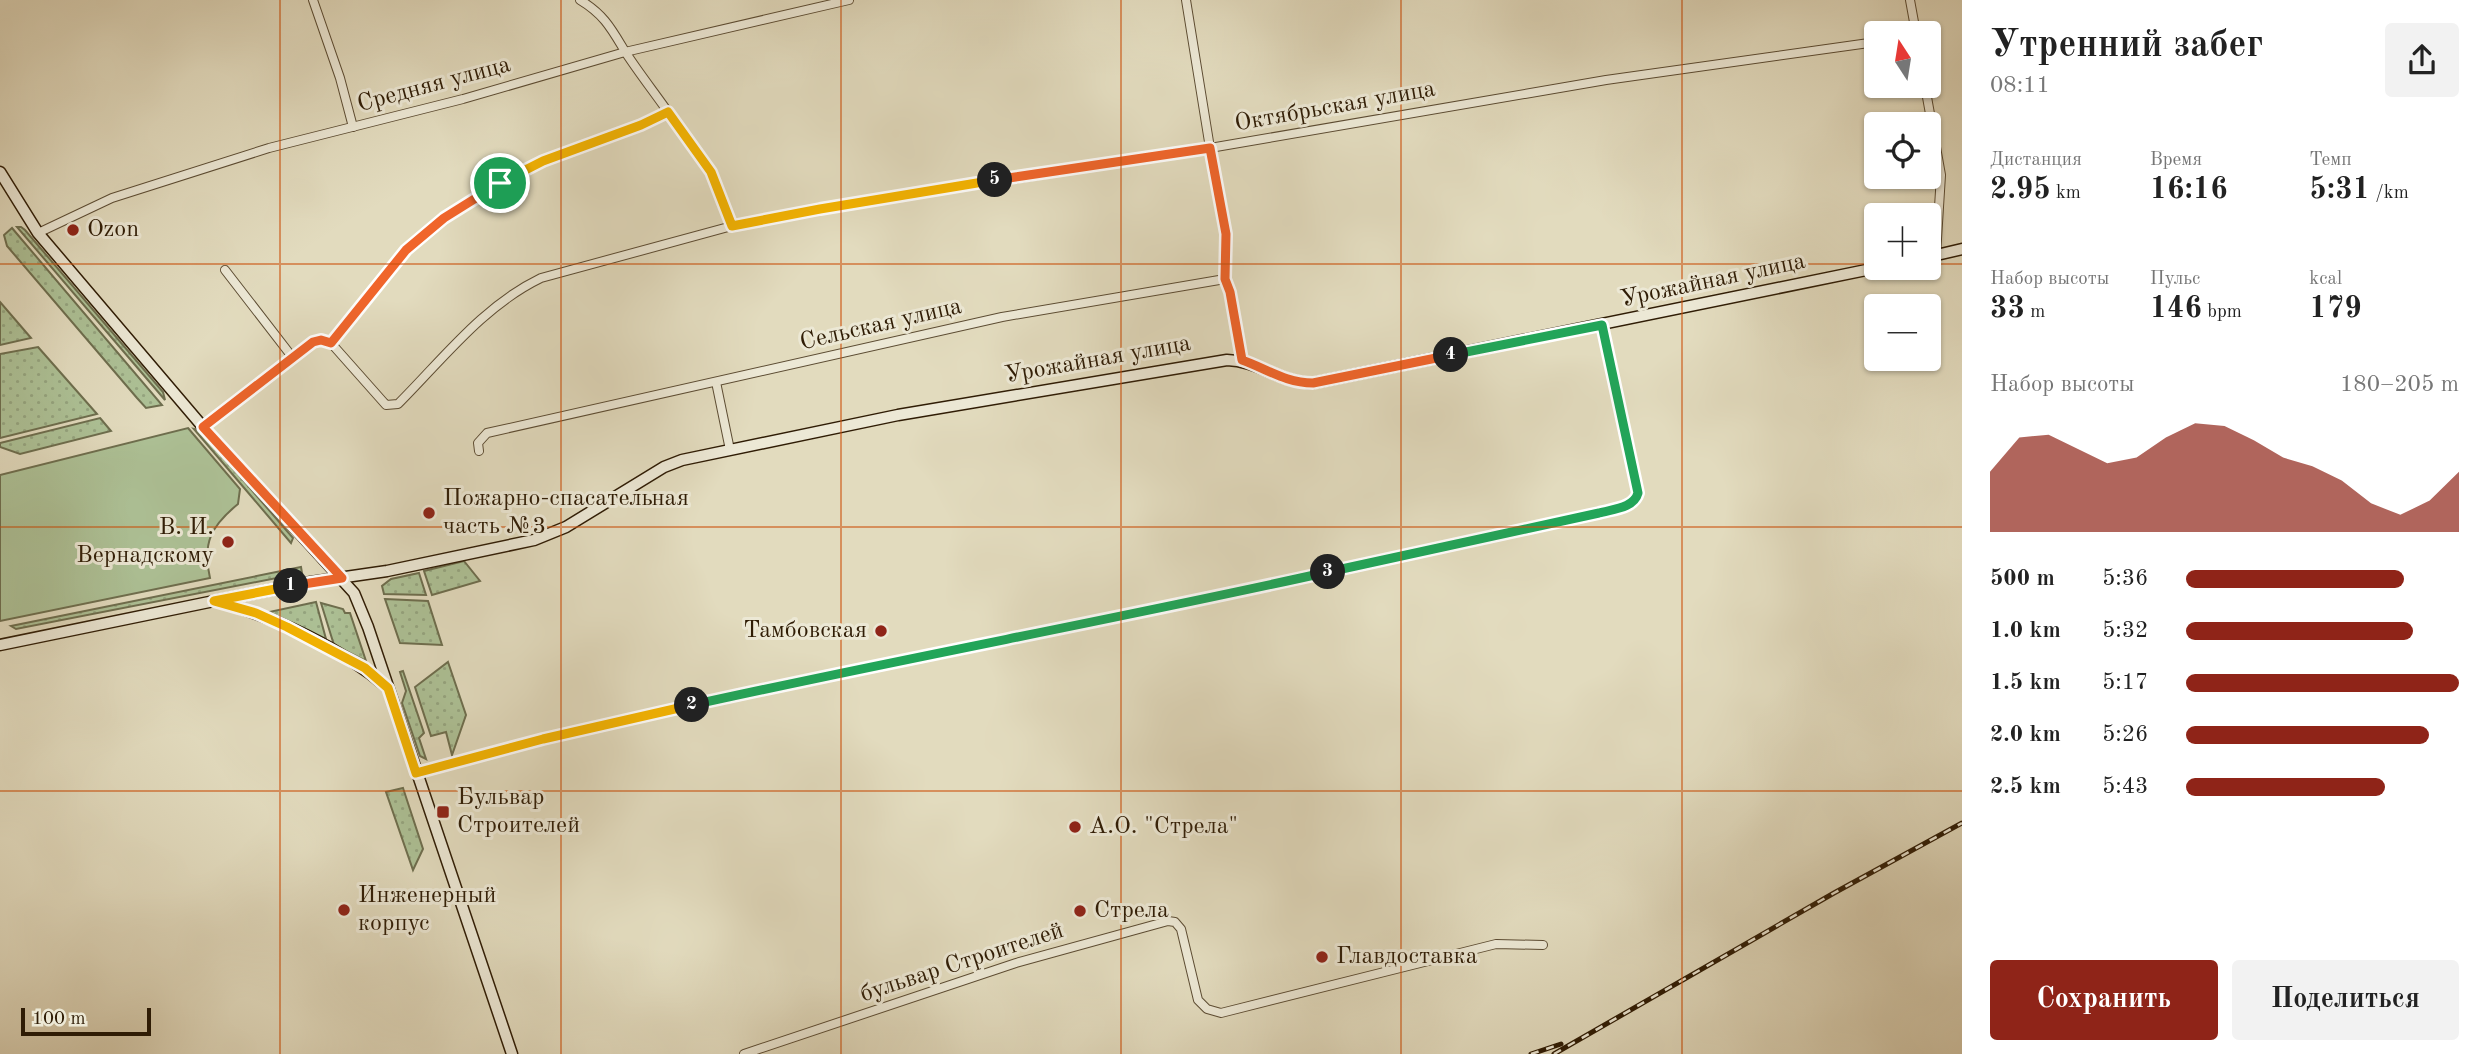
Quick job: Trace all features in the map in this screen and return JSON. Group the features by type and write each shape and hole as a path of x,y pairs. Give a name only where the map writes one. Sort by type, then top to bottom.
{"street":[{"path":"313,0 340,78 353,127"},
{"path":"580,0 594,8 614,30 625,52 711,172 732,226"},
{"name":"Средняя улица","path":"38,233 112,198 269,148 463,99 625,52 849,0"},
{"path":"1186,0 1226,234 1225,279 1230,292 1242,360"},
{"path":"1910,0 1914,21"},
{"name":"Октябрьская улица","path":"331,343 386,405 398,404 467,331 517,289 541,278 732,226 820,209 1210,148 1605,80 1864,44"},
{"path":"1927,98 1941,175 1938,203"},
{"path":"203,427 313,342 321,340 331,343 406,250 444,218 543,161 641,125 668,112"},
{"path":"0,172 38,233 203,427 342,578 360,605 512,1054"},
{"path":"1941,254 1962,249"},
{"name":"Урожайная улица","path":"0,645 214,601 387,571 545,536 566,527 664,467 682,460 898,415 1227,360 1242,360 1297,383 1313,383 1864,270"},
{"path":"225,271 293,358"},
{"name":"Сельская улица","path":"479,451 478,443 487,433 1002,317 1225,279"},
{"path":"416,773 543,739 803,680 1180,605 1599,513 1633,503 1638,493 1602,325"},
{"path":"716,382 730,450"},
{"path":"214,601 249,611 287,627 356,662 388,688"},
{"name":"бульвар Строителей","path":"744,1054 1016,963 1168,921 1175,922 1181,929 1198,1000 1207,1009 1221,1013 1496,944 1543,945"}],"green space":[{"path":"17,227 25,230 163,392 165,400"},
{"path":"12,228 162,405 146,408 7,246 4,235"},
{"path":"0,302 31,338 0,345"},
{"path":"38,347 97,414 0,438 0,354"},
{"path":"100,418 111,431 20,454 0,447 0,443"},
{"path":"188,428 240,489 238,504 221,520 211,536 207,555 210,578 0,621 0,475"},
{"path":"194,429 201,431 293,538 291,543"},
{"path":"464,561 480,581 432,595 424,571"},
{"path":"301,567 302,573 16,629 11,626"},
{"path":"419,573 426,595 384,594 382,586 391,579"},
{"path":"385,599 428,601 442,645 400,643"},
{"path":"316,602 326,639 269,612"},
{"path":"321,603 350,613 366,661 334,645"},
{"path":"448,662 466,715 452,755 446,732 431,736 415,687"},
{"path":"403,671 424,733 419,738 426,759 420,756 402,703 406,691 400,672"},
{"path":"403,788 423,849 413,870 386,792"}],"railway":[{"path":"1554,1054 1834,893 1962,823"},
{"path":"1531,1054 1561,1044"}],"place":[{"name":"Ozon","path":"73,230"},
{"name":"Пожарно-спасательная часть №3","path":"429,513"},
{"name":"В. И. Вернадскому","path":"228,542"},
{"name":"Тамбовская","path":"881,631"},
{"name":"Бульвар Строителей","path":"443,812"},
{"name":"А.О. \"Стрела\"","path":"1075,827"},
{"name":"Инженерный корпус","path":"344,910"},
{"name":"Стрела","path":"1080,911"},
{"name":"Главдоставка","path":"1322,957"}],"route":[{"path":"668,112 711,172 732,226 958,186 1210,148 1226,234 1225,279 1230,292 1242,360 1280,378 1297,383 1313,383 1602,325 1637,498 1633,503 1599,513 1180,605 803,680 543,739 416,773 388,688 365,668 256,613 214,601 342,578 203,427 313,342 321,340 331,343 406,250 444,218 500,183 543,161 641,125 668,112"}]}
